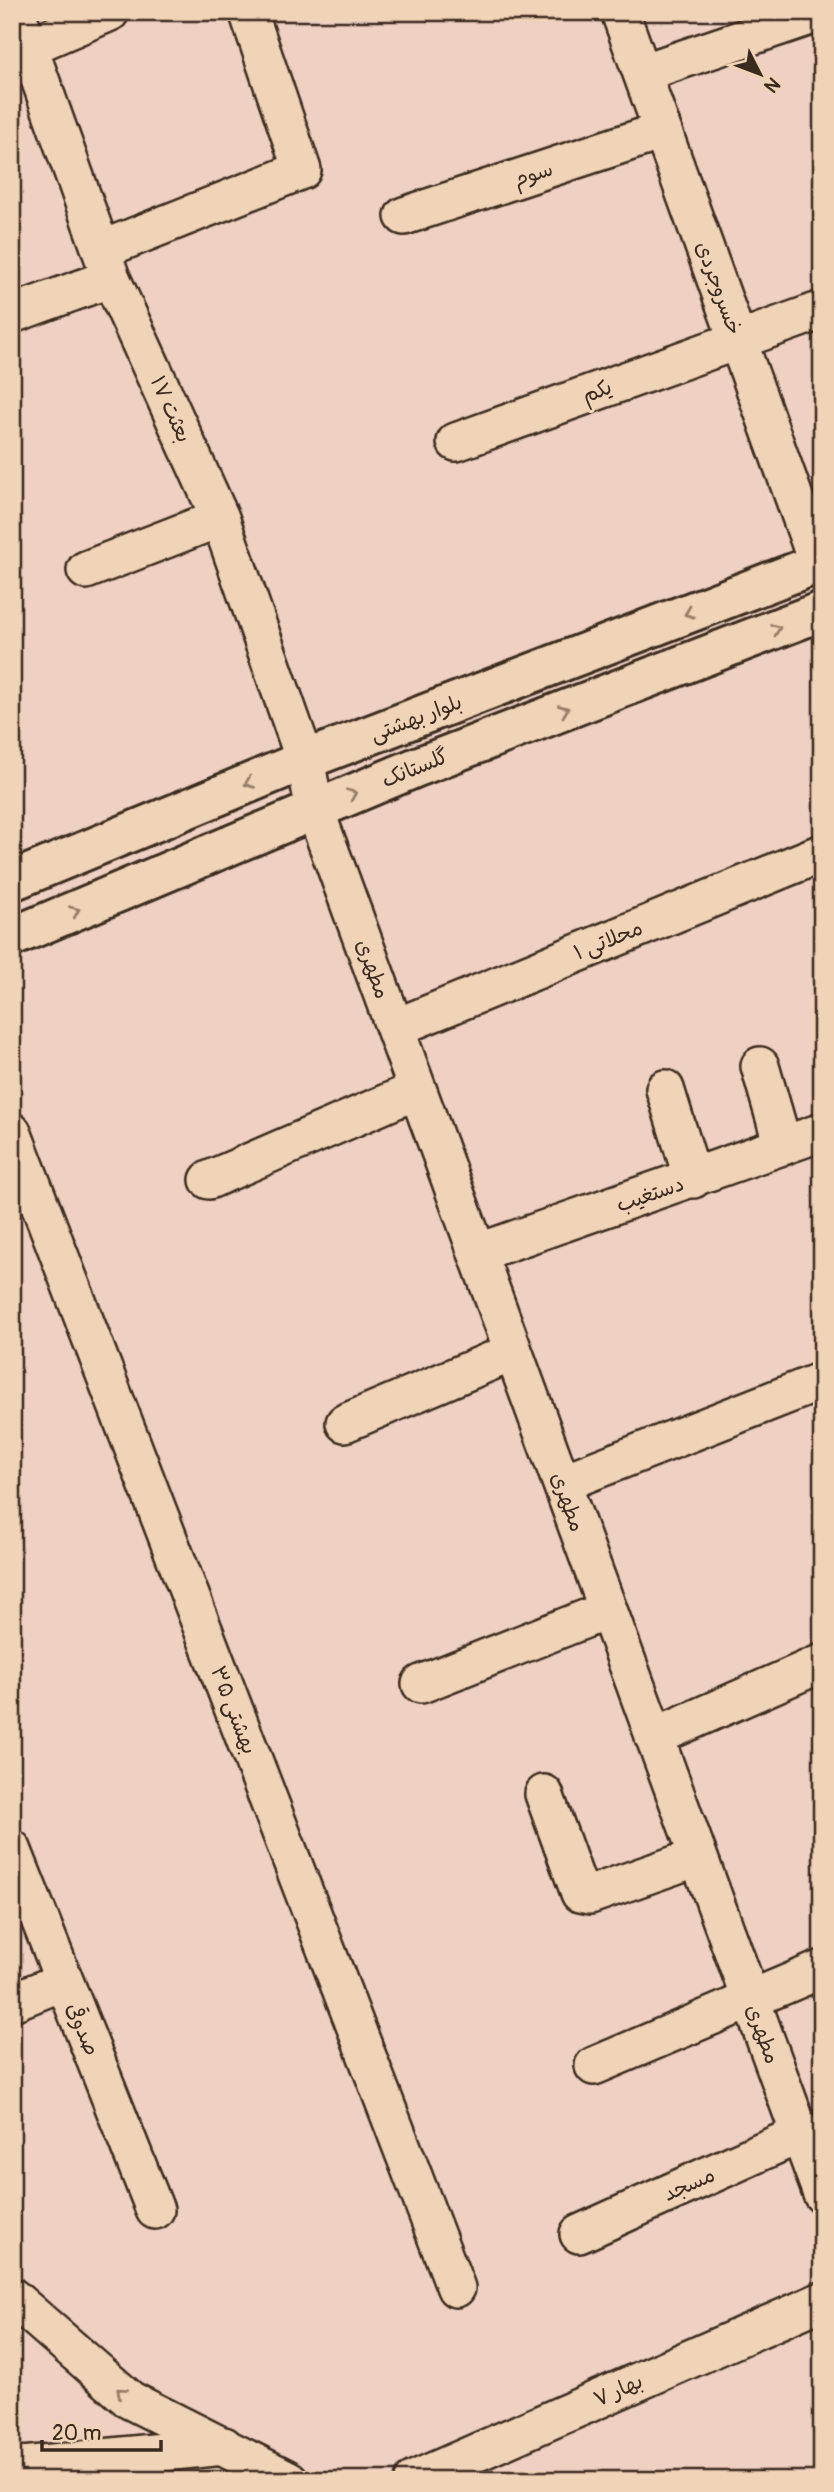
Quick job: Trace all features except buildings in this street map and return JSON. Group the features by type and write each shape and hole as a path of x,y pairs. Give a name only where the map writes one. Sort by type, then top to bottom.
{"street":[{"name":"بعثت ۱۷","path":"16,12 21,52 106,264 220,518 305,760 315,810"},
{"path":"21,52 110,12"},
{"name":"خسروجردی","path":"620,12 820,563"},
{"path":"642,73 822,12"},
{"path":"12,313 106,264 302,170 250,18"},
{"name":"سوم","path":"404,216 662,131"},
{"name":"یکم","path":"456,442 822,310"},
{"path":"86,570 220,518"},
{"name":"بلوار بهشتی","path":"12,881 305,760 820,563"},
{"name":"گلستانک","path":"12,937 417,767 822,611"},
{"name":"مطهری","path":"315,810 822,2194"},
{"name":"محلاتی ۱","path":"395,1028 822,853"},
{"path":"760,1066 783,1146"},
{"path":"665,1089 693,1179"},
{"path":"209,1180 417,1090"},
{"name":"بهشتی ۳۵","path":"12,1132 456,2288"},
{"name":"دستغیب","path":"477,1252 822,1132"},
{"path":"345,1423 513,1352"},
{"path":"562,1483 822,1381"},
{"path":"421,1684 608,1610"},
{"path":"654,1737 822,1663"},
{"path":"544,1794 580,1893 590,1895 698,1857"},
{"name":"صدوقی","path":"12,1849 155,2210"},
{"path":"594,2066 822,1969"},
{"path":"12,2002 64,1981"},
{"name":"مسجد","path":"579,2234 800,2134"},
{"name":"بهار ۷","path":"414,2480 822,2301"},
{"path":"15,2303 130,2400 289,2480"},
{"path":"12,2467 224,2446"}]}
